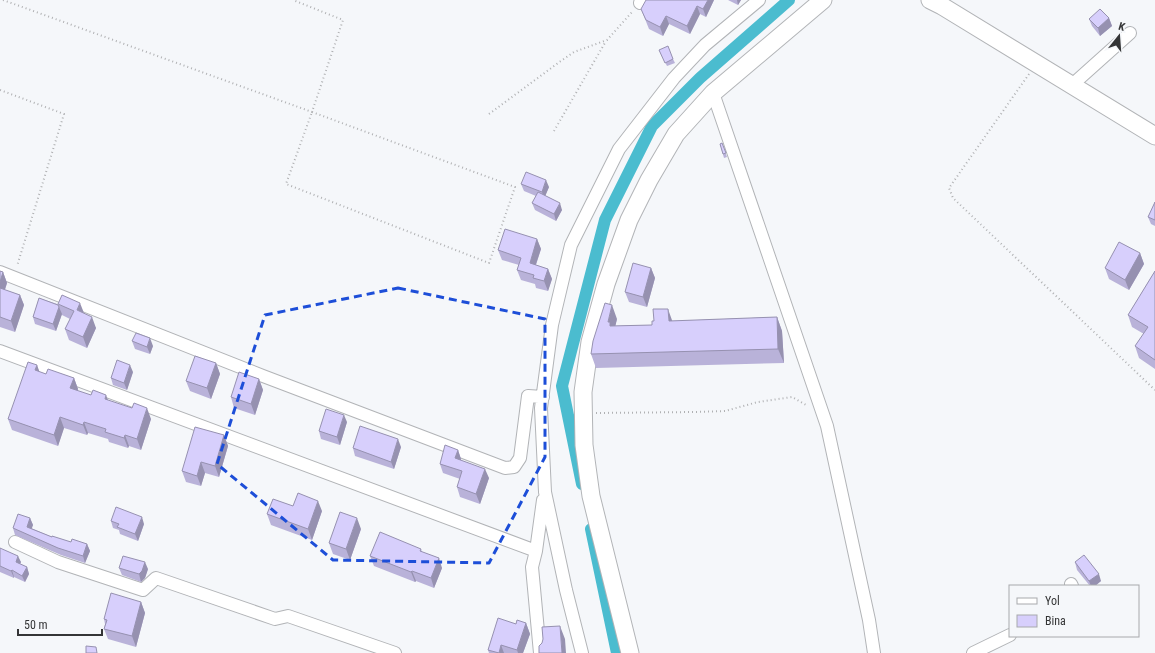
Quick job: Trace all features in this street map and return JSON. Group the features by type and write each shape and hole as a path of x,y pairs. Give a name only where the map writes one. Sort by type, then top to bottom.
{"street":[{"path":"540,653 532,567 536,551 544,492 541,408 552,325 571,245 619,149 674,78 705,46 759,0"},
{"path":"630,653 591,496 584,445 583,392 590,342 606,284 629,220 649,180 676,134 713,93 823,0"},
{"path":"930,0 1155,136"},
{"path":"1072,85 1130,33"},
{"path":"713,93 827,426 866,605 874,653"},
{"path":"0,272 263,376 505,468 514,467 520,458 528,396 543,397"},
{"path":"0,351 536,551"},
{"path":"544,492 582,653"},
{"path":"15,542 58,562 143,590 156,578 275,619 288,616 395,653"},
{"path":"973,653 1009,635"}],"path":[{"path":"3,0 312,112 515,187 489,263 286,184 312,112 343,20 293,0"},
{"path":"554,131 607,40 641,1"},
{"path":"489,114 574,52 607,40"},
{"path":"1037,64 950,188 953,198 1155,390"},
{"path":"0,90 64,114 13,277"},
{"path":"583,413 725,411 758,402 792,397 823,413"}],"highlighted area":[{"path":"398,288 545,319 545,457 489,563 333,560 217,464 265,315"}],"building":[{"path":"646,0 708,0 703,9 697,6 687,26 666,16 660,27 646,20 641,9"},
{"path":"1100,9 1109,18 1098,28 1089,19"},
{"path":"668,46 673,59 665,63 659,50"},
{"path":"722,143 726,153 723,154 720,144"},
{"path":"526,172 546,180 542,192 521,184"},
{"path":"538,192 560,203 554,214 532,203"},
{"path":"1155,202 1155,220 1148,217"},
{"path":"505,229 537,239 530,263 548,269 544,281 533,278 534,275 517,270 521,258 498,250"},
{"path":"1119,242 1140,253 1125,280 1105,268"},
{"path":"633,263 651,268 643,297 625,292"},
{"path":"0,271 3,272 0,282"},
{"path":"1155,271 1155,360 1135,346 1148,327 1128,315"},
{"path":"0,288 20,295 11,321 0,317"},
{"path":"62,295 80,303 77,310 92,317 83,337 65,329 74,311 58,304"},
{"path":"39,298 58,305 59,307 53,324 33,317"},
{"path":"605,303 612,305 608,322 610,322 610,326 652,325 652,321 654,321 653,309 668,309 669,321 777,317 778,349 591,354 593,341"},
{"path":"136,333 150,338 147,347 132,341"},
{"path":"195,356 216,363 207,388 186,381"},
{"path":"117,360 130,365 124,383 111,378"},
{"path":"28,362 37,365 35,370 46,374 48,369 74,378 70,388 91,395 93,390 106,395 105,399 132,408 134,403 147,408 137,439 125,435 124,438 105,432 106,429 84,422 83,425 60,417 54,435 8,419"},
{"path":"239,372 259,379 251,404 231,397"},
{"path":"326,409 344,415 337,437 319,431"},
{"path":"360,426 398,439 391,462 353,448"},
{"path":"195,427 224,435 215,466 201,462 197,476 182,471"},
{"path":"445,445 458,450 455,458 485,469 476,494 457,487 462,471 440,464"},
{"path":"298,493 318,501 308,529 267,514 273,499 293,506"},
{"path":"116,507 142,517 135,534 117,527 119,524 111,521"},
{"path":"340,512 357,518 346,549 329,543"},
{"path":"18,514 30,518 27,527 52,537 71,542 72,539 87,544 83,556 58,548 13,528"},
{"path":"380,532 421,549 420,551 439,558 431,578 370,556"},
{"path":"0,548 18,556 16,562 27,567 22,576 12,570 11,571 0,566"},
{"path":"1084,555 1099,574 1089,581 1075,562"},
{"path":"123,556 145,562 142,571 139,574 119,568"},
{"path":"111,593 141,602 132,636 104,629 107,620 104,619"},
{"path":"498,618 516,624 517,620 526,623 517,650 501,645 499,653 488,650"},
{"path":"560,626 562,653 539,653 539,646 543,639 542,627"},
{"path":"86,646 96,647 97,653 86,653"}],"waterway":[{"path":"582,484 562,386 605,220 652,126 700,78 789,0"},
{"path":"591,529 617,653"}]}
